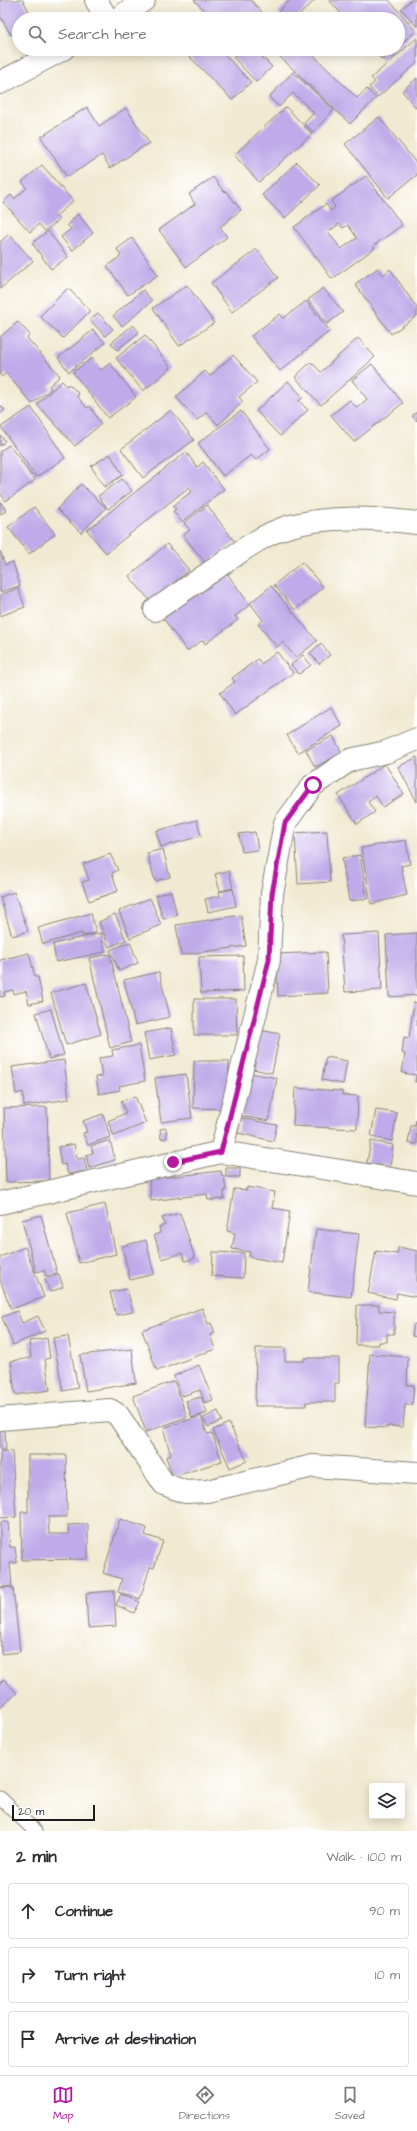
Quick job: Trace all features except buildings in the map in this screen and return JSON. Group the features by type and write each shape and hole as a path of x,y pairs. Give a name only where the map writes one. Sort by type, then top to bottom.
{"street":[{"path":"96,0 104,12"},
{"path":"127,12 144,0"},
{"path":"0,83 51,56"},
{"path":"155,610 249,546 285,528 312,521 346,519 378,518 417,523"},
{"path":"221,1152 269,960 272,894 285,823 313,785 350,760 386,752 417,739"},
{"path":"0,1203 221,1152 417,1183"},
{"path":"0,1419 110,1410 118,1415 164,1484 185,1492 206,1491 313,1466 416,1474"}],"lane":[{"path":"0,1798 35,1831"}],"route":[{"path":"173,1162 221,1152 269,960 272,894 285,823 313,785"}]}
